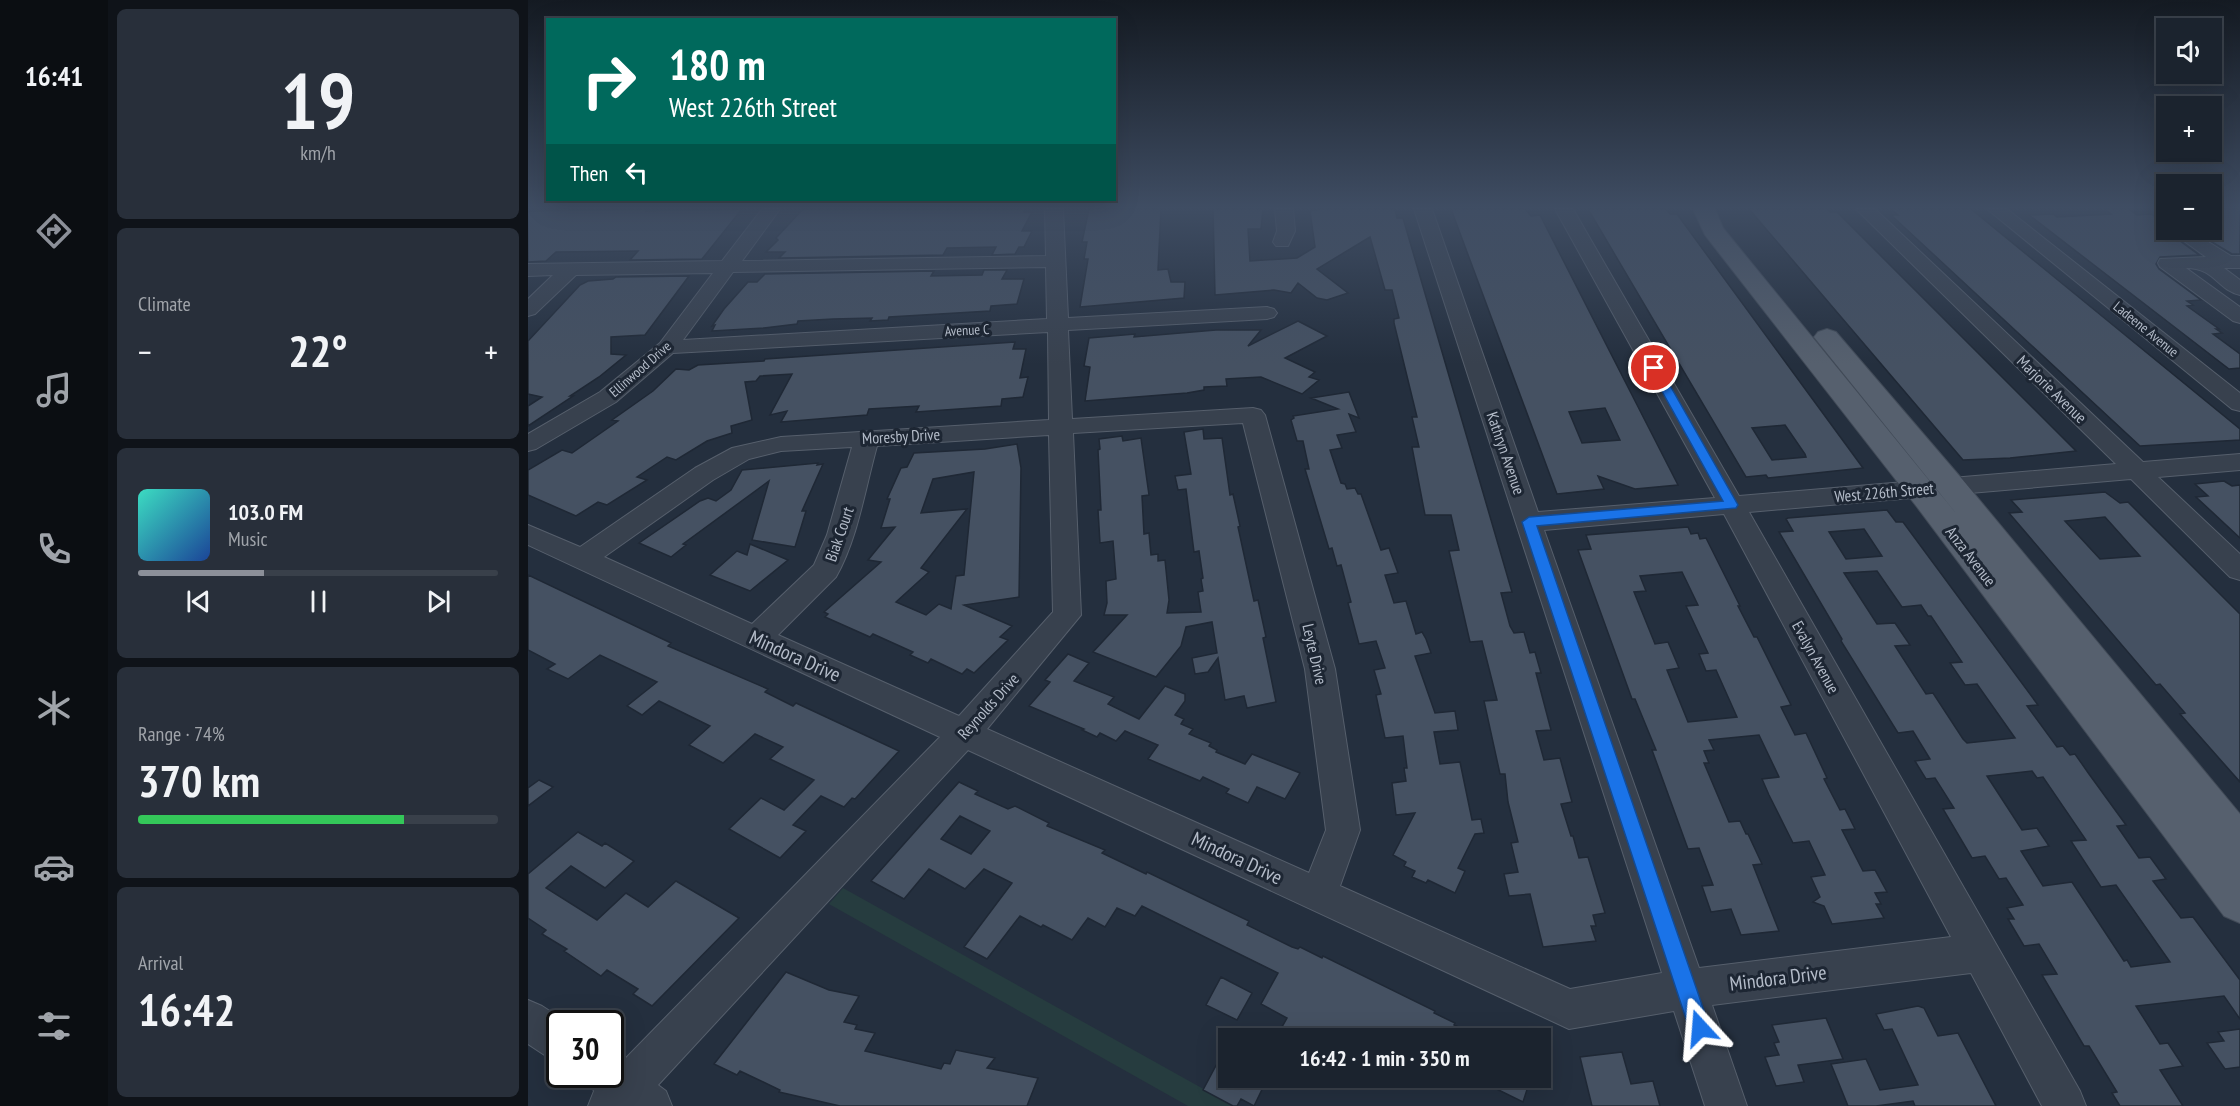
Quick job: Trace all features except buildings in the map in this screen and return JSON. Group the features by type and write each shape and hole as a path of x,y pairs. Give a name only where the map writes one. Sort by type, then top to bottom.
{"main road":[{"name":"Anza Avenue","path":"1739,261 1935,488 2021,577 2240,846"},
{"name":"Anza Avenue","path":"1761,261 1935,488 2240,901"}],"street":[{"name":"Ellinwood Drive","path":"528,444 608,397 667,347 731,261"},
{"path":"528,270 1056,261"},
{"name":"Reynolds Drive","path":"623,1093 964,733 1067,615 1056,261"},
{"name":"Kathryn Avenue","path":"1441,261 1726,1106"},
{"name":"Evalyn Avenue","path":"1593,261 1732,505 2065,1106"},
{"name":"Marjorie Avenue","path":"1919,261 2240,570"},
{"name":"Ladeene Avenue","path":"2061,261 2240,404"},
{"path":"2233,262 2167,263 2240,317"},
{"path":"2206,263 2240,289"},
{"path":"528,310 571,269"},
{"name":"Avenue C","path":"667,347 1267,313"},
{"name":"Moresby Drive","path":"582,559 704,474 741,453 781,444 1253,415"},
{"name":"Leyte Drive","path":"1253,415 1320,669 1343,830 1319,895"},
{"name":"Biak Court","path":"756,638 826,570 840,535 867,438"},
{"name":"West 226th Street","path":"1529,522 2240,462"},
{"name":"Mindora Drive","path":"528,534 1569,1009 1686,989 1980,953"},
{"path":"528,1020 546,1032"}],"green space":[{"path":"843,888 1234,1106 1188,1106 829,904"}],"route":[{"path":"1654,368 1732,505 1529,522 1700,1028"}]}
